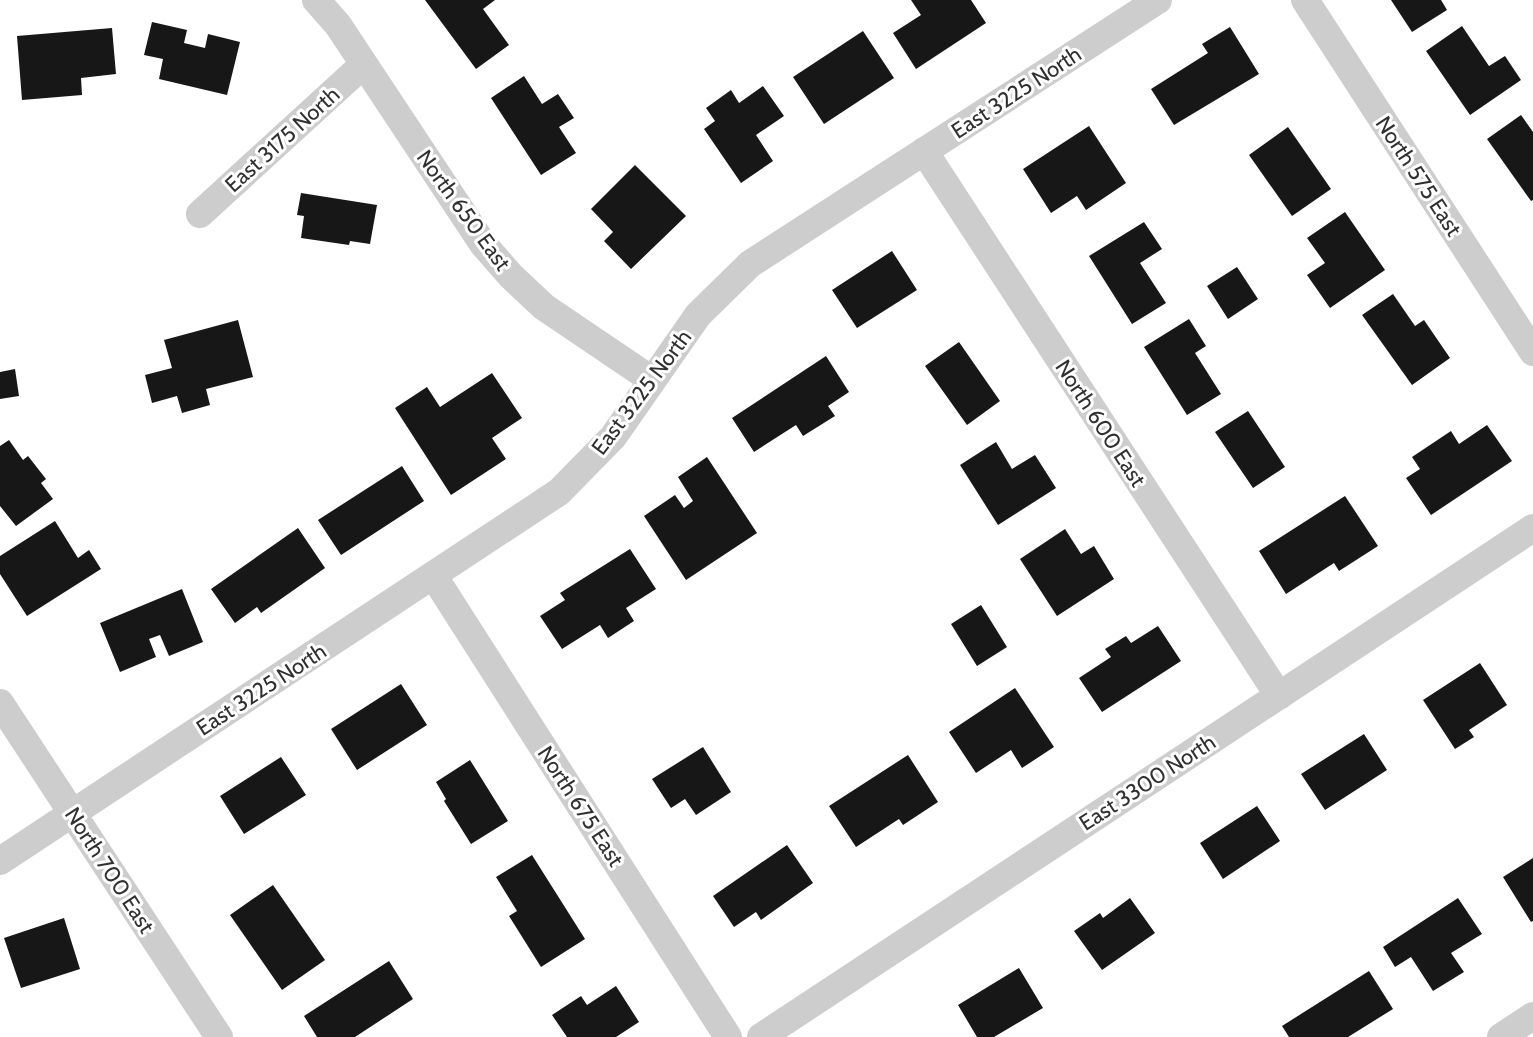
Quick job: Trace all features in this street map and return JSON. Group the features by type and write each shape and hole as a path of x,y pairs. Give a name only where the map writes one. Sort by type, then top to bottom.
{"street":[{"name":"North 650 East","path":"316,0 338,25 483,244 511,276 544,307 652,380"},
{"name":"East 3225 North","path":"0,861 559,492 613,437 698,315 750,264 1158,0"},
{"name":"North 575 East","path":"1305,0 1533,352"},
{"name":"East 3175 North","path":"200,214 363,64"},
{"name":"North 600 East","path":"924,151 1279,696"},
{"name":"East 3300 North","path":"761,1037 1533,528"},
{"name":"North 675 East","path":"433,575 728,1037"},
{"name":"North 700 East","path":"0,703 219,1037"},
{"path":"1502,1037 1533,1016"}],"building":[{"path":"425,0 495,0 483,9 509,45 476,69"},
{"path":"911,0 971,0 986,23 916,69 893,33 921,15"},
{"path":"1391,0 1441,0 1447,10 1412,32"},
{"path":"152,22 187,30 184,43 205,48 208,34 240,42 227,95 159,79 163,59 144,55"},
{"path":"1462,26 1489,66 1505,56 1521,80 1470,115 1426,51"},
{"path":"1230,27 1259,74 1174,125 1151,89 1208,53 1202,44"},
{"path":"112,28 116,74 81,78 82,95 22,100 17,36"},
{"path":"863,31 894,78 824,124 793,77"},
{"path":"524,76 542,104 558,94 574,118 559,127 576,153 541,175 491,98"},
{"path":"763,86 784,116 756,135 773,161 741,183 704,129 715,121 706,108 731,90 739,103"},
{"path":"1521,115 1533,132 1533,200 1531,201 1487,139"},
{"path":"1089,126 1126,183 1086,210 1077,196 1051,213 1023,169"},
{"path":"1288,127 1331,189 1292,216 1249,155"},
{"path":"635,165 686,216 631,269 604,241 613,232 591,209"},
{"path":"301,193 377,205 370,244 350,241 349,245 301,238 304,216 297,215"},
{"path":"1345,212 1385,270 1330,308 1307,275 1325,263 1307,238"},
{"path":"1144,222 1162,249 1140,263 1166,303 1132,324 1089,256"},
{"path":"892,251 917,290 857,328 832,290"},
{"path":"1237,267 1258,299 1228,319 1207,286"},
{"path":"1393,294 1415,326 1424,320 1450,358 1412,385 1362,315"},
{"path":"1189,319 1206,346 1195,353 1221,394 1187,415 1144,347"},
{"path":"238,320 253,377 206,389 210,405 182,413 177,396 152,403 145,375 172,368 164,340"},
{"path":"959,342 1000,401 967,425 925,366"},
{"path":"826,356 849,392 828,406 835,416 803,436 796,425 754,452 732,418"},
{"path":"15,369 19,396 0,399 0,372"},
{"path":"492,373 522,418 492,438 506,459 451,495 395,408 427,387 440,407"},
{"path":"1248,411 1285,467 1253,488 1215,432"},
{"path":"1487,425 1512,461 1431,515 1406,478 1420,469 1412,457 1451,431 1459,444"},
{"path":"9,440 23,460 28,456 46,479 41,483 53,499 16,526 0,506 0,446"},
{"path":"996,442 1012,469 1035,455 1056,488 998,525 960,465"},
{"path":"707,457 757,533 686,580 644,516 675,495 684,508 693,501 678,477"},
{"path":"402,466 424,501 341,555 318,520"},
{"path":"1345,496 1378,546 1339,571 1334,563 1286,594 1259,551"},
{"path":"55,521 78,558 89,550 101,569 27,616 0,574 0,556"},
{"path":"298,528 325,568 261,613 257,607 235,623 211,589"},
{"path":"1065,529 1081,554 1094,546 1114,579 1057,616 1020,559"},
{"path":"630,549 656,589 626,608 634,621 608,638 600,625 562,649 540,616 565,600 560,593"},
{"path":"182,589 203,642 169,656 160,635 149,639 156,657 120,672 100,623"},
{"path":"981,605 1007,647 977,666 951,624"},
{"path":"1158,626 1181,661 1102,712 1079,678 1111,657 1105,649 1126,636 1131,643"},
{"path":"1480,663 1507,705 1469,730 1474,737 1455,749 1423,700"},
{"path":"401,684 427,725 357,770 331,729"},
{"path":"1015,688 1054,747 1022,768 1011,750 976,773 949,732"},
{"path":"1364,734 1387,770 1325,810 1301,774"},
{"path":"703,747 731,792 696,815 685,799 671,808 652,779"},
{"path":"908,755 938,802 903,825 899,819 856,847 829,806"},
{"path":"281,757 306,795 244,834 220,796"},
{"path":"470,760 508,821 471,844 444,801 446,799 436,782"},
{"path":"1257,806 1280,841 1223,879 1200,843"},
{"path":"787,845 813,883 761,920 756,912 734,927 713,896"},
{"path":"532,855 585,939 541,967 509,916 517,911 496,877"},
{"path":"1533,858 1533,921 1531,922 1503,877"},
{"path":"273,885 325,960 282,990 230,915"},
{"path":"1130,898 1155,933 1102,970 1074,931 1100,913 1103,918"},
{"path":"1458,898 1482,934 1451,953 1464,972 1433,991 1411,957 1395,967 1383,947"},
{"path":"64,918 80,969 21,988 4,938"},
{"path":"389,961 413,999 355,1037 317,1037 304,1016"},
{"path":"1019,968 1043,1008 994,1037 977,1037 958,1005"},
{"path":"1369,971 1393,1009 1348,1037 1289,1037 1282,1026"},
{"path":"616,986 639,1022 616,1037 567,1037 552,1015 581,996 587,1005"}]}
